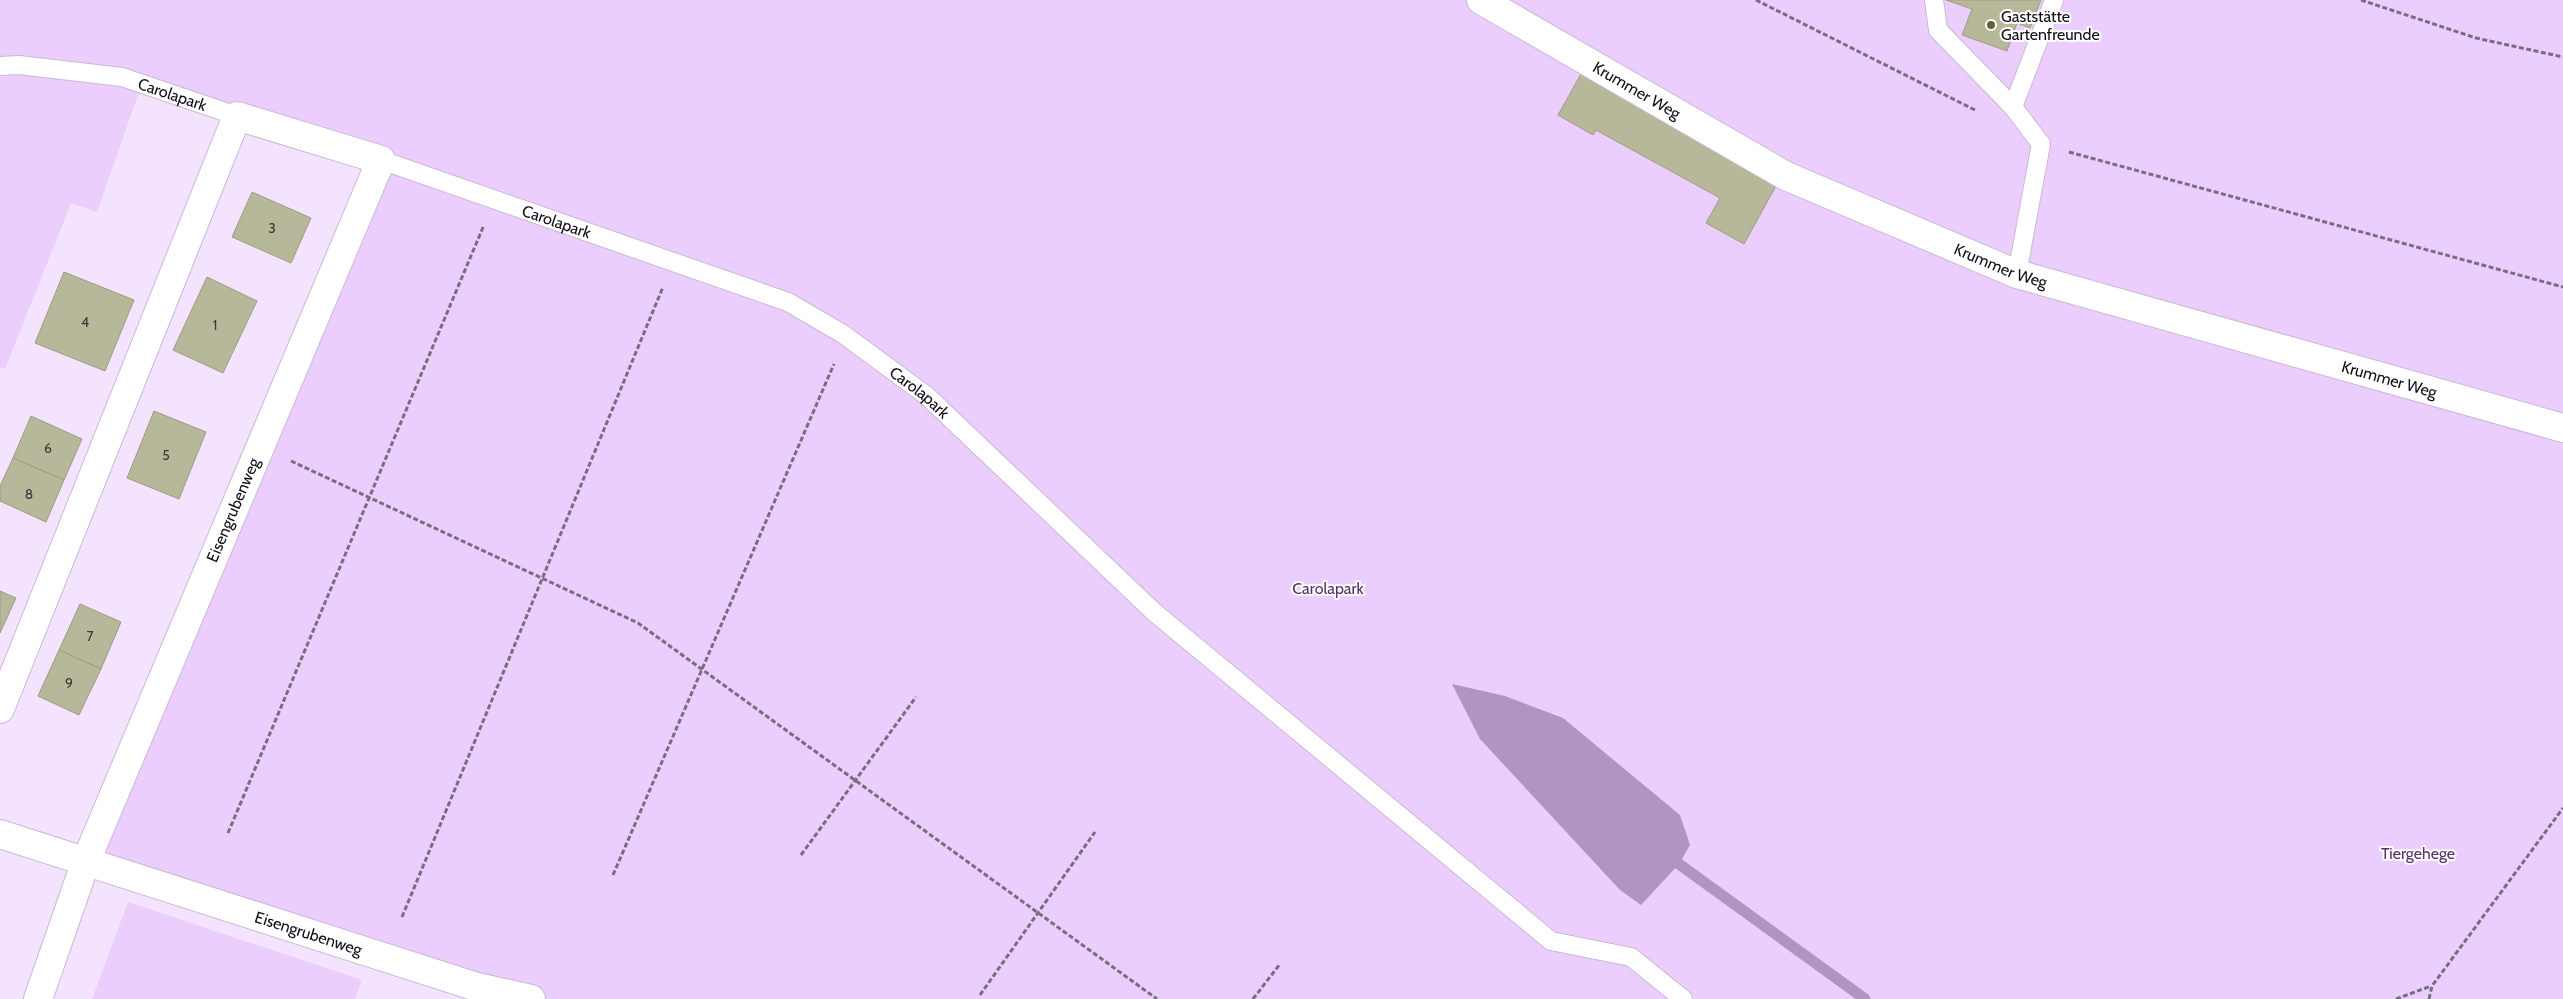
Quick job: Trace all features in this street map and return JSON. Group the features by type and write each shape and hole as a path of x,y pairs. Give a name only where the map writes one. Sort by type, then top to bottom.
{"street":[{"name":"Krummer Weg","path":"1481,0 1786,176 2017,274 2563,428"},
{"name":"Carolapark","path":"237,116 381,160"},
{"path":"0,709 237,116"},
{"name":"Eisengrubenweg","path":"38,999 86,861 381,160"},
{"name":"Eisengrubenweg","path":"0,834 477,987 531,999"}],"lane":[{"path":"1934,0 1938,30 2013,107 2040,144 2017,274"},
{"path":"2013,107 2054,0"},
{"name":"Carolapark","path":"0,66 20,64 122,77 237,116"},
{"name":"Carolapark","path":"381,160 788,302 843,334 927,396 1154,612 1551,942 1631,957 1683,999"}],"path":[{"path":"1756,0 1978,112"},
{"path":"2361,0 2476,38 2563,57"},
{"path":"2040,144 2563,287"},
{"path":"228,833 484,223"},
{"path":"402,917 666,279"},
{"path":"614,875 838,356"},
{"path":"260,446 638,623 1157,999"},
{"path":"801,855 916,697"},
{"path":"2429,999 2432,986 2563,808"},
{"path":"980,995 1096,832"},
{"path":"1253,999 1280,964"},
{"path":"2396,999 2432,986"}],"green space":[{"name":"Tiergehege","path":"0,0 2563,0 2563,999 531,999 94,855 389,154 144,78 97,212 71,203 5,369 0,368"},
{"path":"128,902 362,980 355,999 92,999"}],"shaded area":[{"path":"1452,684 1505,696 1563,718 1680,815 1690,845 1679,864 1641,905 1620,890 1480,739"}],"building":[{"name":"Gaststätte Gartenfreunde","path":"1946,0 2041,0 2030,28 2017,23 2007,51 1962,35 1972,9"},
{"path":"1581,74 1777,184 1744,244 1706,223 1720,198 1596,130 1593,135 1558,115"},
{"path":"252,192 311,218 291,263 232,237"},
{"path":"64,272 134,300 105,371 35,343"},
{"path":"207,277 257,301 223,373 173,350"},
{"path":"154,411 206,432 179,499 127,478"},
{"path":"31,416 82,439 64,480 13,458"},
{"path":"13,458 64,480 46,522 0,501 0,486"},
{"path":"0,591 16,598 0,633"},
{"path":"80,604 121,622 101,669 59,650"},
{"path":"59,650 101,669 79,715 38,696"}],"waterway":[{"path":"1679,864 1865,999"}],"place":[{"name":"Gaststätte Gartenfreunde","path":"1991,25"}]}
